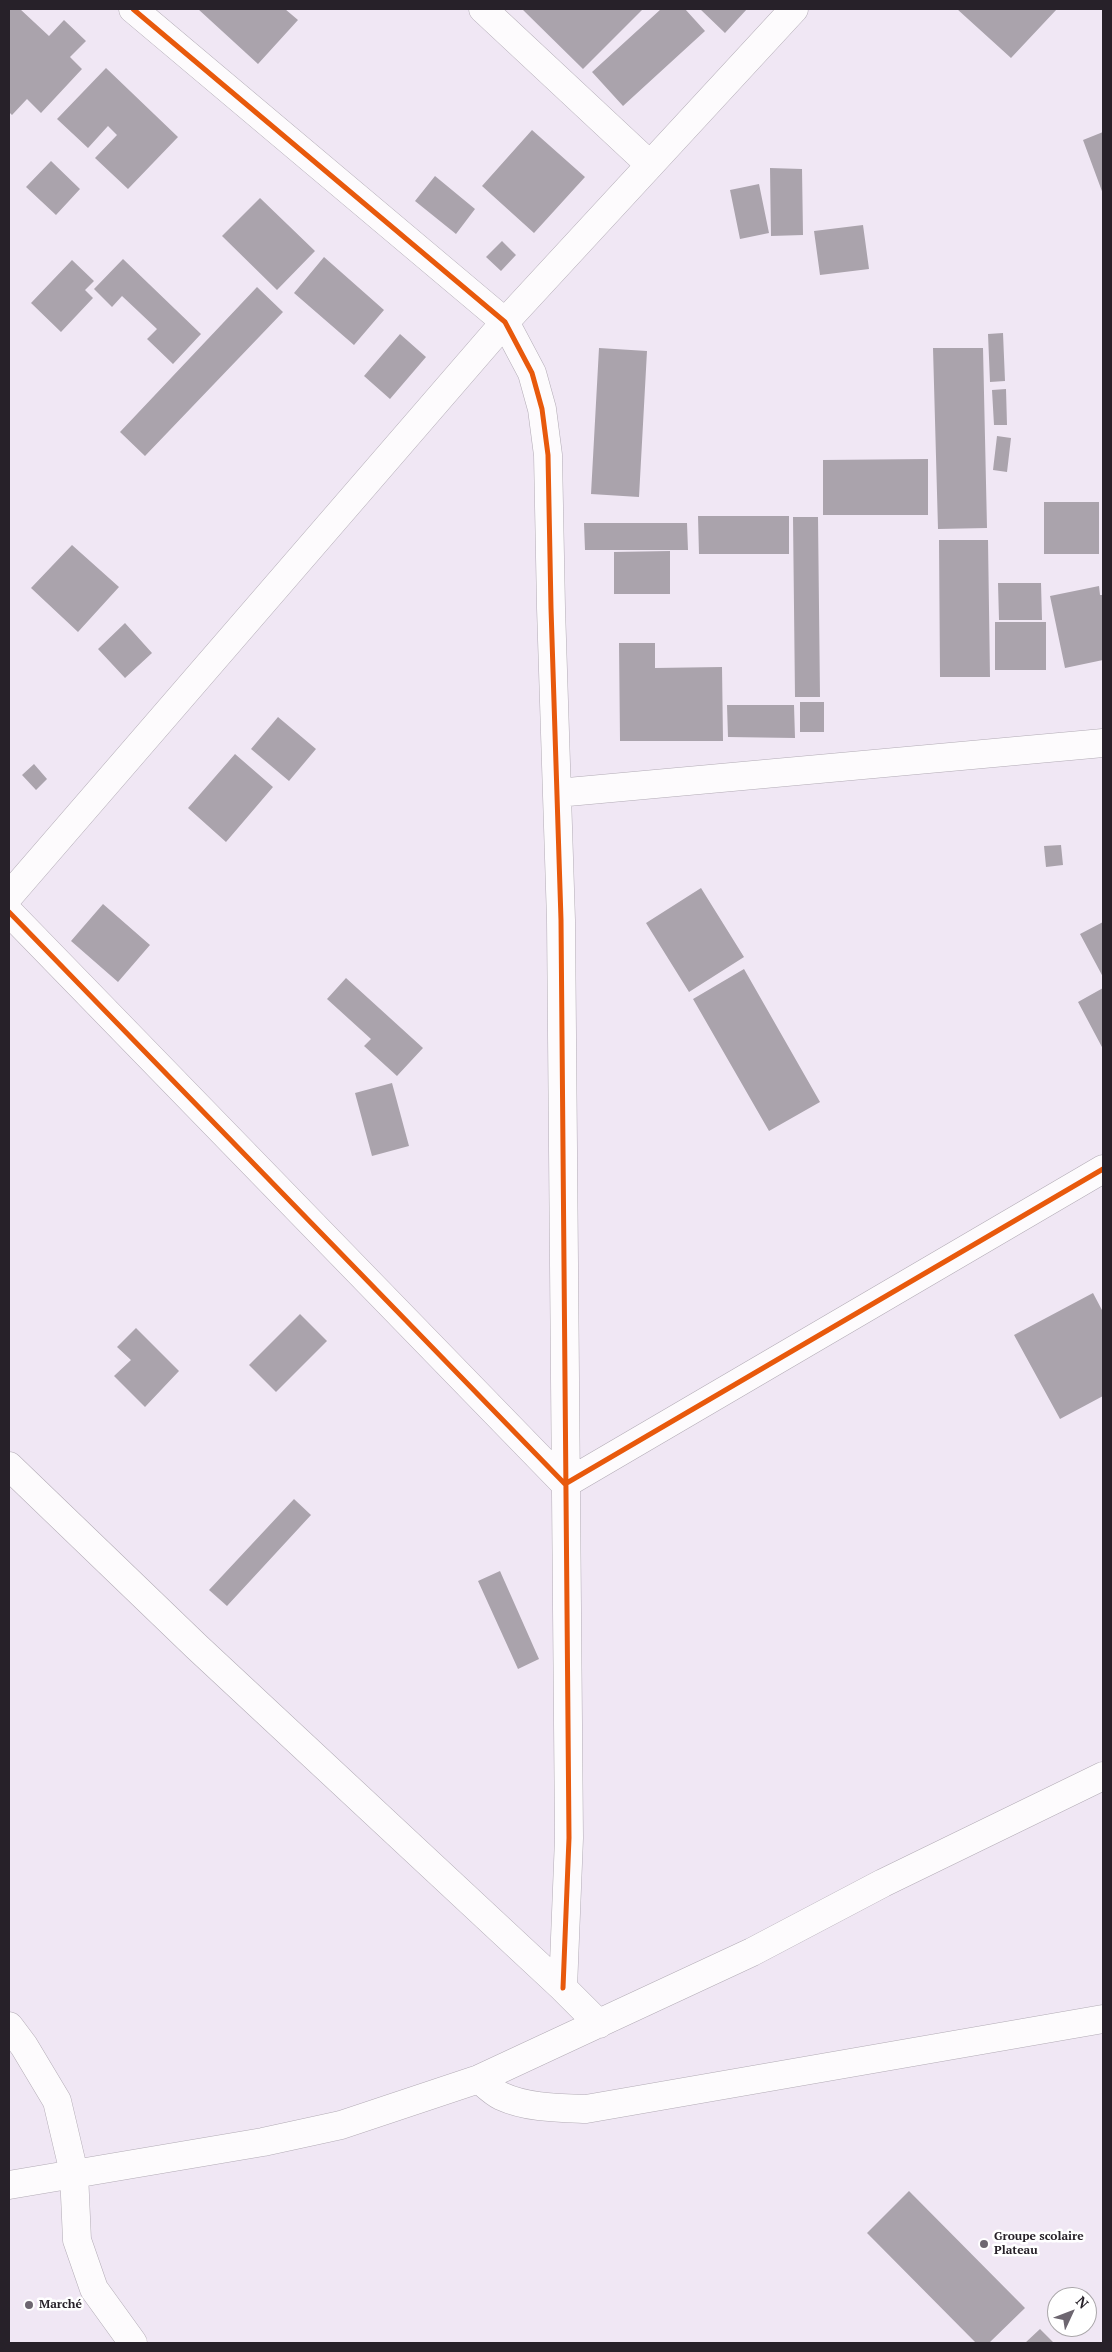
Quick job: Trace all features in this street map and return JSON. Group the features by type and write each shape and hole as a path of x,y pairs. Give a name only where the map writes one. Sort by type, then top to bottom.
{"street":[{"path":"133,9 506,322 532,373 542,409 548,455 561,920 569,1838 563,1988"},
{"path":"483,9 649,164"},
{"path":"9,896 506,322 649,164 794,9"},
{"path":"557,793 1103,743"},
{"path":"9,912 565,1484"},
{"path":"565,1484 1103,1169"},
{"path":"9,1466 204,1653 563,1988 598,2024"},
{"path":"9,2185 263,2142 341,2125 479,2080 752,1952 883,1883 1103,1776"},
{"path":"479,2080 500,2096 526,2104 554,2108 586,2108 1103,2019"},
{"path":"9,2026 24,2046 57,2101 74,2174 77,2240 94,2289 133,2343"}],"building":[{"path":"9,9 20,9 49,36 64,20 86,41 70,57 82,69 41,113 27,99 12,115 9,112"},
{"path":"198,9 285,9 298,20 258,64"},
{"path":"522,9 643,9 583,69"},
{"path":"661,9 685,9 705,31 623,106 592,72"},
{"path":"700,9 747,9 725,33"},
{"path":"957,9 1057,9 1011,58"},
{"path":"106,68 178,137 128,189 95,158 117,135 108,126 88,148 57,119"},
{"path":"532,130 585,177 534,233 482,186"},
{"path":"1103,132 1103,194 1083,140"},
{"path":"51,161 80,189 56,215 26,187"},
{"path":"770,168 802,169 803,235 771,236"},
{"path":"435,176 475,209 456,234 415,201"},
{"path":"759,184 769,233 740,239 730,190"},
{"path":"260,198 315,251 277,290 222,236"},
{"path":"863,225 869,269 820,275 814,231"},
{"path":"502,241 516,255 501,271 486,257"},
{"path":"324,257 384,310 354,345 294,293"},
{"path":"123,259 201,334 173,364 147,339 157,329 122,296 112,307 94,289"},
{"path":"72,260 94,281 85,290 93,298 61,332 31,303"},
{"path":"257,287 283,312 145,456 120,432"},
{"path":"1003,333 1005,381 990,382 988,334"},
{"path":"400,334 426,357 390,399 364,376"},
{"path":"599,348 647,351 639,497 591,494"},
{"path":"933,348 983,348 987,528 938,529"},
{"path":"1006,389 1007,425 994,425 992,390"},
{"path":"997,436 1011,438 1007,472 993,470"},
{"path":"928,459 928,515 823,515 823,460"},
{"path":"1044,502 1099,502 1099,554 1044,554"},
{"path":"698,516 789,516 789,554 699,554"},
{"path":"793,517 818,517 820,697 795,697"},
{"path":"584,523 687,523 688,550 585,550"},
{"path":"939,540 988,540 990,677 940,677"},
{"path":"72,545 119,587 78,632 31,588"},
{"path":"670,551 670,594 614,594 614,552"},
{"path":"998,583 1041,583 1042,620 999,620"},
{"path":"1099,586 1100,595 1103,595 1103,660 1065,668 1050,596"},
{"path":"995,622 1046,622 1046,670 995,670"},
{"path":"125,623 152,653 125,678 98,649"},
{"path":"619,643 655,643 655,668 722,667 723,741 620,741"},
{"path":"800,702 824,702 824,732 800,732"},
{"path":"727,705 794,705 795,738 728,737"},
{"path":"278,717 316,749 289,781 251,749"},
{"path":"235,754 273,787 226,842 188,808"},
{"path":"34,764 47,779 36,790 22,775"},
{"path":"1061,845 1063,865 1046,867 1044,846"},
{"path":"701,888 744,957 689,992 646,923"},
{"path":"103,904 150,945 118,982 71,941"},
{"path":"1103,922 1103,977 1080,934"},
{"path":"744,969 820,1102 769,1131 693,999"},
{"path":"346,978 423,1048 397,1076 364,1046 371,1039 327,999"},
{"path":"1103,988 1103,1049 1078,1002"},
{"path":"392,1083 409,1146 372,1156 355,1093"},
{"path":"1093,1293 1103,1312 1103,1396 1060,1419 1014,1335"},
{"path":"300,1314 327,1341 276,1392 249,1365"},
{"path":"136,1328 179,1371 145,1407 114,1376 131,1360 117,1347"},
{"path":"294,1499 311,1515 227,1606 209,1590"},
{"path":"500,1571 539,1659 518,1669 478,1581"},
{"path":"909,2191 1025,2308 989,2343 976,2343 867,2233"},
{"path":"1040,2329 1054,2343 1025,2343"}],"cycle path":[{"path":"133,9 505,322 532,373 542,409 548,455 561,920 569,1838 563,1988"},
{"path":"9,912 565,1484 1103,1169"}],"place":[{"name":"Groupe scolaire Plateau","path":"984,2244"},
{"name":"Marché","path":"29,2305"}]}
